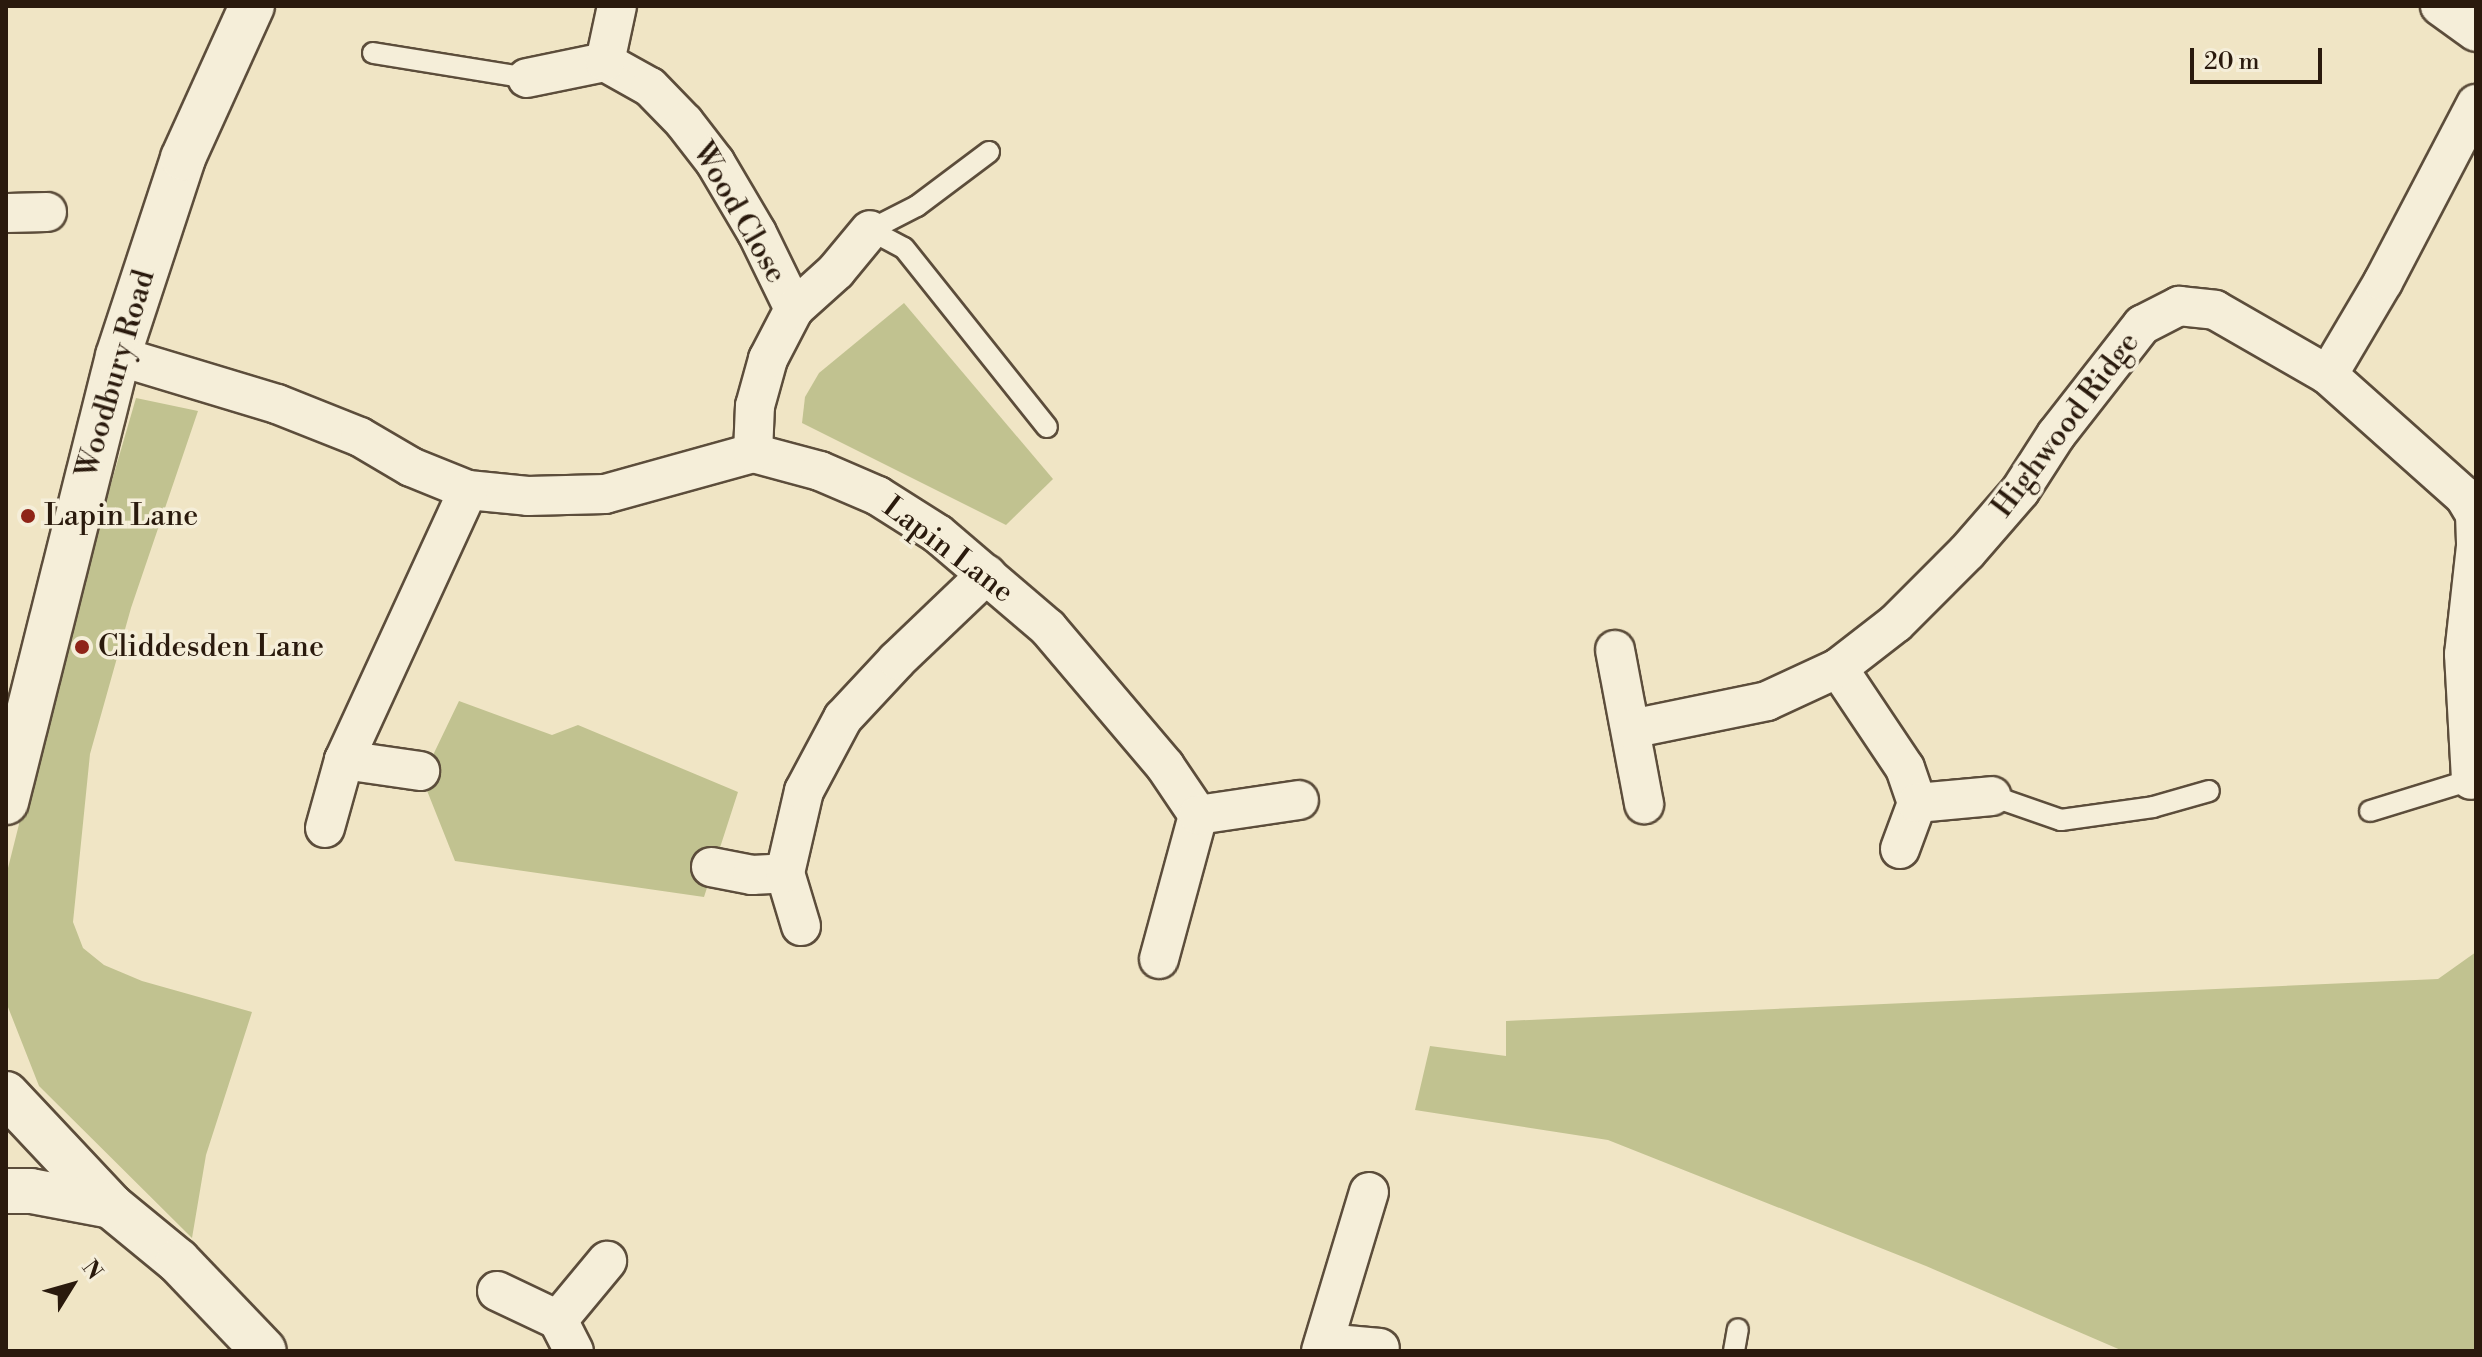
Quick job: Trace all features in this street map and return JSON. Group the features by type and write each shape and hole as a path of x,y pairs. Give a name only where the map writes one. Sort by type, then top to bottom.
{"street":[{"name":"Woodbury Road","path":"6,802 118,356 183,158 252,6"},
{"path":"527,78 605,62 617,6"},
{"path":"2440,6 2476,32"},
{"name":"Wood Close","path":"605,62 650,87 684,122 715,162 757,233 794,309"},
{"path":"2328,375 2383,282 2476,104"},
{"path":"6,213 47,212"},
{"name":"Wood Close","path":"753,453 758,394 768,359 794,309 836,271 870,230"},
{"name":"Highwood Ridge","path":"1631,729 1767,701 1838,668 1896,623 1967,552 2020,491 2056,435 2142,325 2179,306 2215,310 2328,375 2464,496 2475,514 2476,546 2464,654 2472,733 2471,780"},
{"path":"118,356 277,404 360,437 411,467 468,490 528,496 605,494 753,453"},
{"name":"Lapin Lane","path":"753,453 820,471 878,496 938,534 1048,628 1165,766 1198,815"},
{"path":"325,828 344,760 468,490"},
{"path":"801,926 785,873 804,791 843,718 897,660 987,574"},
{"path":"1615,650 1644,804"},
{"path":"1838,668 1905,768 1917,803 1900,849"},
{"path":"344,760 420,771"},
{"path":"1917,803 1992,796"},
{"path":"1159,959 1198,815 1299,800"},
{"path":"711,867 752,875 785,873"},
{"path":"6,1094 111,1206 187,1269 264,1351"},
{"path":"6,1191 31,1191 111,1206"},
{"path":"1369,1192 1322,1347 1380,1348"},
{"path":"497,1291 566,1335 607,1261"}],"lane":[{"path":"373,53 527,78"},
{"path":"870,230 917,206 989,152"},
{"path":"870,230 904,248 1047,427"},
{"name":"Highwood Ridge","path":"2370,811 2471,780"},
{"path":"1992,796 2061,820 2153,807 2209,791"},
{"path":"1734,1351 1738,1329"}],"green space":[{"path":"904,303 1053,479 1006,525 802,423 805,397 819,373"},
{"path":"136,398 198,411 131,608 90,754 73,922 83,948 104,965 142,981 252,1012 206,1155 192,1238 39,1086 6,1002 6,876 63,649"},
{"path":"459,701 552,735 578,725 738,792 704,897 455,861 422,778"},
{"path":"2476,952 2476,1351 2123,1351 1926,1266 1608,1140 1415,1110 1430,1046 1506,1056 1506,1021 2438,979"}],"place":[{"name":"Lapin Lane","path":"28,516"},
{"name":"Cliddesden Lane","path":"82,647"}]}
